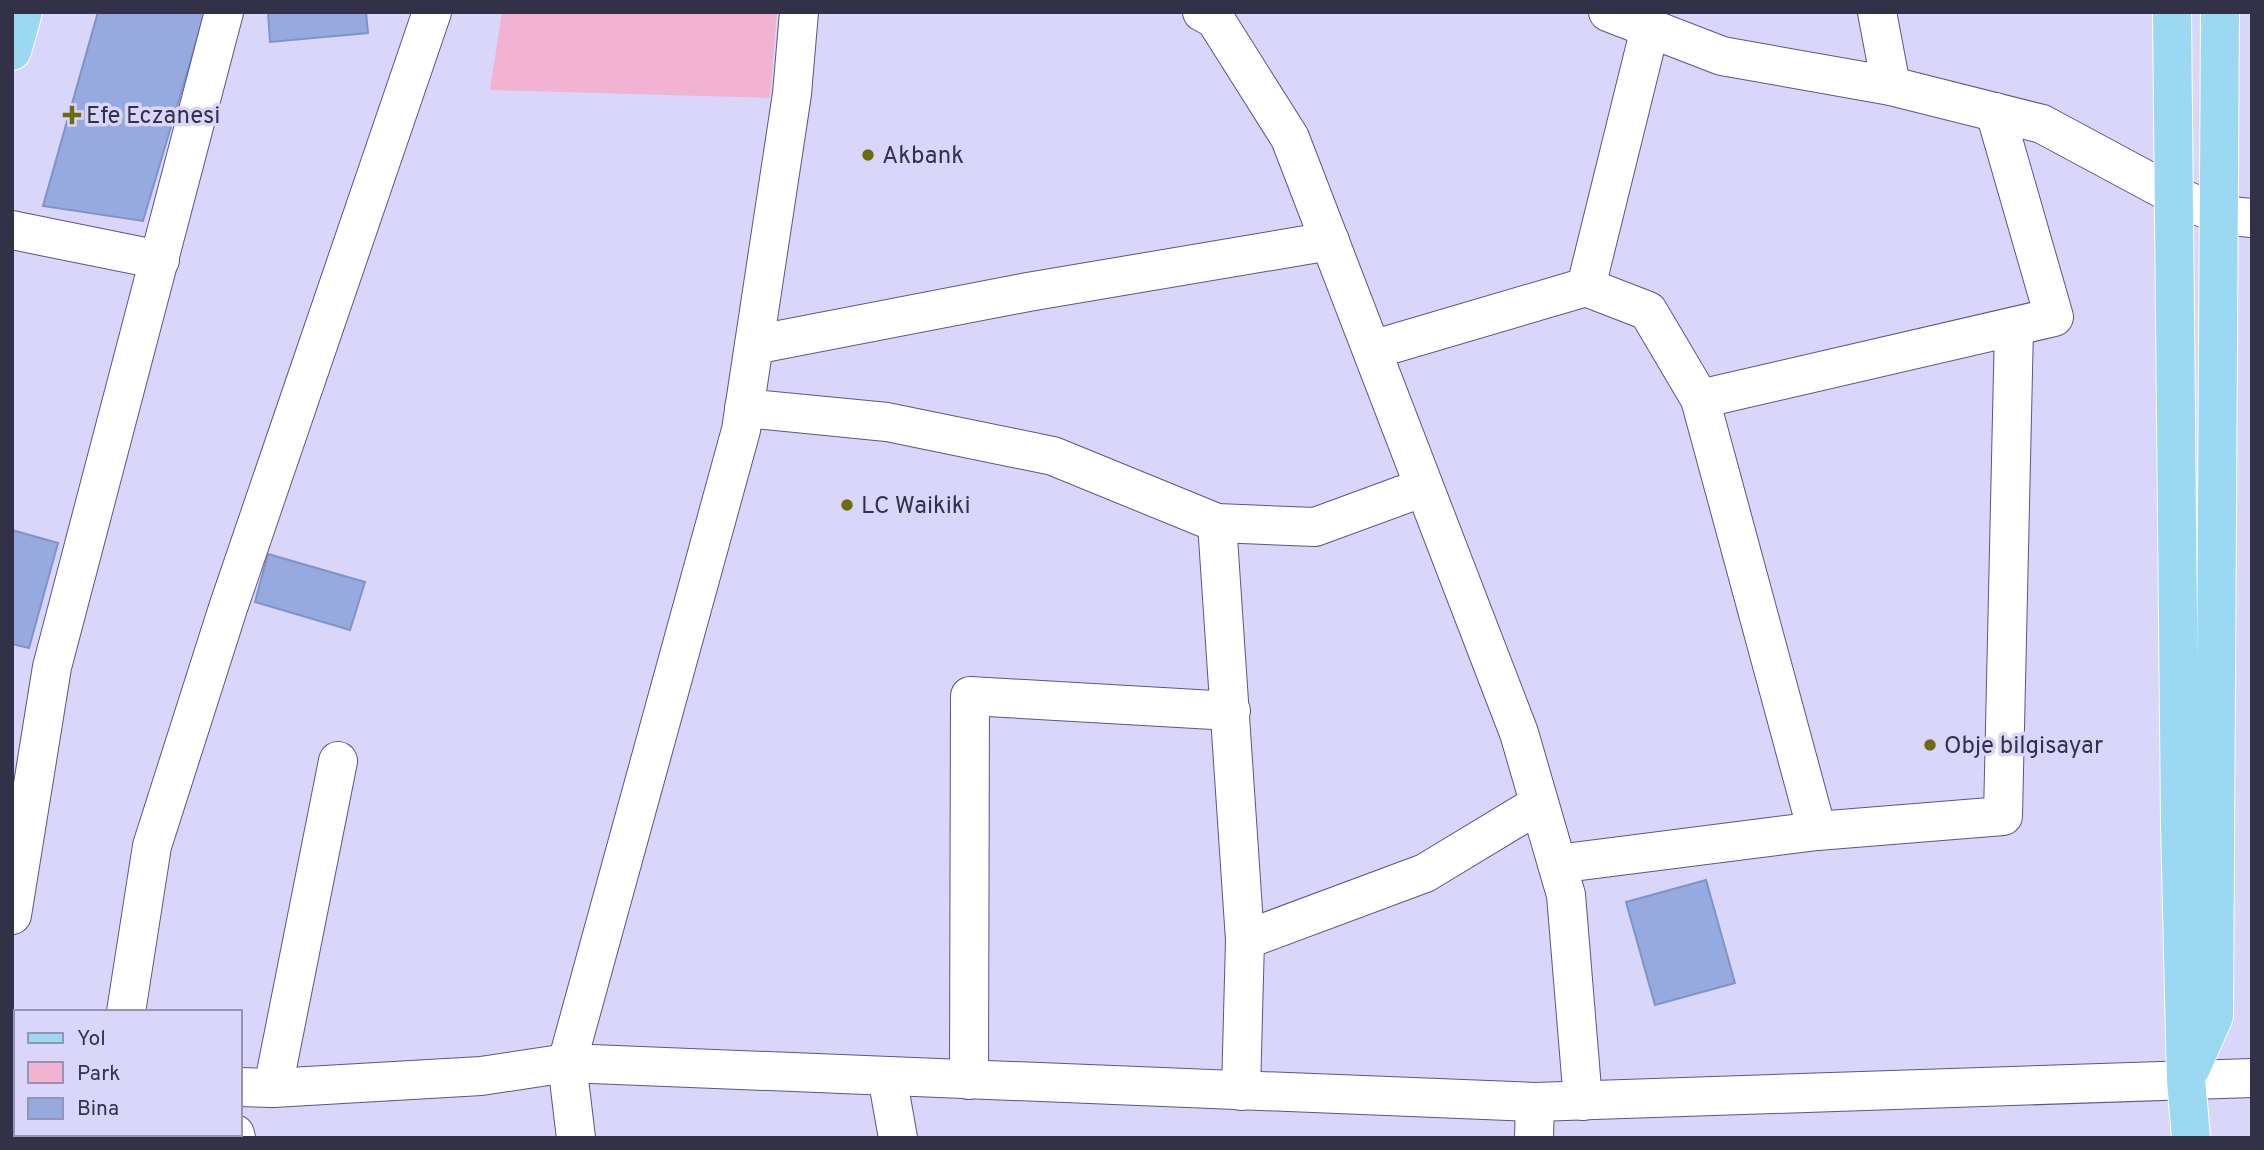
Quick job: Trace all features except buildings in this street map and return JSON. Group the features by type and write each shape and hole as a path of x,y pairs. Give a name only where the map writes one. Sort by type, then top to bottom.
{"main road":[{"path":"12,51 23,12"},
{"path":"2172,12 2180,824 2186,1080 2191,1138"},
{"path":"2186,1080 2214,1016 2236,217 2220,12"}],"street":[{"path":"12,915 52,667 224,12"},
{"path":"576,1138 568,1063 741,430 792,94 799,12"},
{"path":"1202,12 1215,19 1290,138 1519,733 1566,895 1583,1101"},
{"path":"1608,12 1722,57 1891,86 2042,124 2174,195 2236,217"},
{"path":"1877,12 1891,86"},
{"path":"126,1010 152,846 232,594 431,15"},
{"path":"1586,287 1650,28"},
{"path":"1700,399 2054,317 1995,112"},
{"path":"12,230 160,260"},
{"path":"754,345 1028,292 1330,241"},
{"path":"1372,350 1586,287 1648,311 1700,399 1817,831"},
{"path":"1557,864 1817,831 2003,816 2014,327"},
{"path":"744,408 887,422 1053,456 1217,523 1315,527 1424,487"},
{"path":"1217,523 1245,940 1241,1091"},
{"path":"969,1080 971,696 1231,711"},
{"path":"338,761 256,1088 481,1076 568,1063 1241,1091 1535,1120 1583,1101 2252,1078"},
{"path":"1245,940 1425,873 1539,804"},
{"path":"887,1076 898,1138"}],"green space":[{"path":"502,12 777,12 770,98 490,90"}],"place":[{"name":"Efe Eczanesi","path":"72,115"},
{"name":"Akbank","path":"868,155"},
{"name":"LC Waikiki","path":"847,505"},
{"name":"Obje bilgisayar","path":"1930,745"}]}
